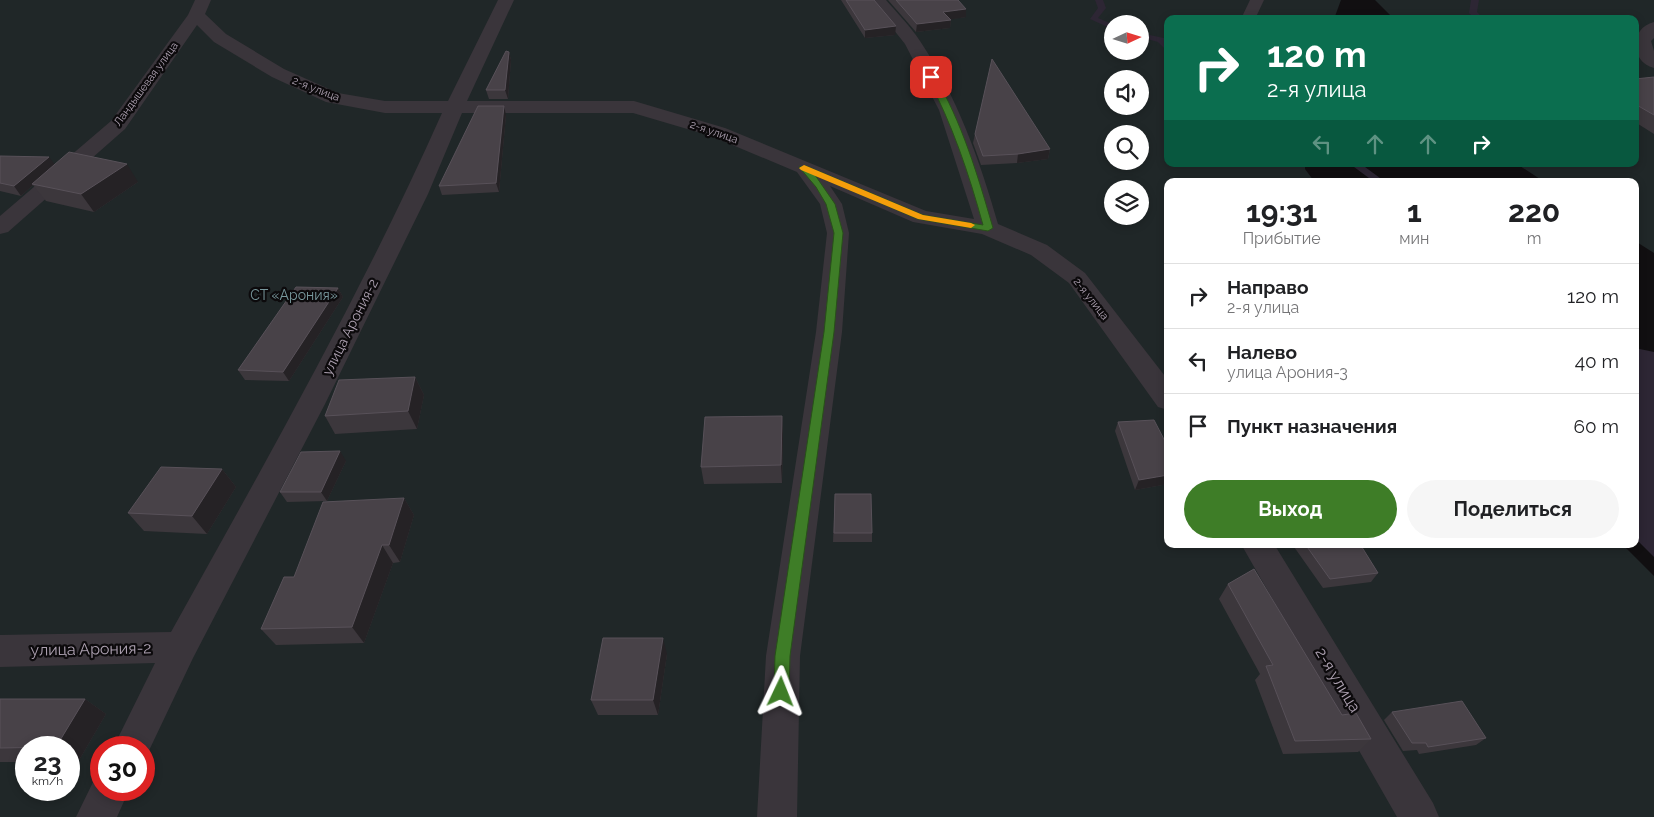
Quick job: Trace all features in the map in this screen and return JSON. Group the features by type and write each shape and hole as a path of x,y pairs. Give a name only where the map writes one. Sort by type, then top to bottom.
{"street":[{"name":"улица Арония-2","path":"137,736 181,647 351,325 417,194 454,108 506,0"},
{"path":"878,0 913,44 949,110 978,192 988,228"},
{"name":"2-я улица","path":"200,8 220,38 278,73 333,98 385,107 634,107 718,132 921,217 988,228 1039,250 1077,278 1164,395"},
{"name":"Ландышевая улица","path":"0,227 118,125 200,8"},
{"path":"1654,27 1642,41 1646,53 1654,63"},
{"path":"777,817 783,656 828,341 838,233 831,204 803,167"},
{"name":"2-я улица","path":"1259,548 1419,817"},
{"name":"улица Арония-2","path":"0,652 181,647"},
{"path":"96,817 104,801"}],"lane":[{"path":"1250,15 1257,0"}],"green space":[{"name":"СТ «Арония»","path":"0,0 1341,0 1335,15 1164,15 1164,167 1305,167 1312,178 1164,178 1164,548 1626,548 1654,576 1654,817 0,817"},
{"path":"1375,0 1654,0 1654,253 1639,244 1639,178 1538,178 1522,167 1639,167 1639,15 1390,15"}],"shaded area":[{"path":"1639,349 1654,352 1654,557 1639,542"}],"building":[{"path":"846,0 874,0 896,26 865,30"},
{"path":"896,0 958,0 966,9 943,12 951,20 917,24"},
{"path":"506,51 509,52 505,90 486,90"},
{"path":"992,59 1050,149 1018,154 983,156 975,134"},
{"path":"1654,77 1654,115 1639,106 1639,79"},
{"path":"478,106 504,106 496,183 439,186"},
{"path":"69,152 127,164 81,194 32,184"},
{"path":"0,156 49,157 14,186 0,183"},
{"path":"296,287 338,288 283,372 238,370"},
{"path":"415,377 408,411 325,416 339,380"},
{"path":"782,416 781,465 701,467 705,417"},
{"path":"1154,420 1164,439 1164,476 1139,480 1118,422"},
{"path":"340,451 321,492 280,492 301,452"},
{"path":"161,467 222,469 192,516 128,513"},
{"path":"835,494 871,494 872,533 834,533"},
{"path":"404,498 389,545 382,545 352,627 261,629 284,577 294,577 323,502"},
{"path":"1308,548 1362,548 1378,573 1330,579"},
{"path":"1254,569 1342,715 1356,713 1371,739 1295,741 1266,666 1273,665 1228,584"},
{"path":"603,638 663,638 653,700 591,700"},
{"path":"0,699 85,699 63,736 15,736 15,748 0,748"},
{"path":"1462,701 1486,738 1428,747 1426,743 1412,743 1392,712"}],"waterway":[{"path":"1099,0 1102,8 1094,19 1104,23"},
{"path":"1475,0 1473,13 1475,15"},
{"path":"1149,37 1161,40 1164,44"},
{"path":"1359,167 1375,178"}],"slow traffic":[{"path":"804,168 921,217 971,225"}],"route":[{"path":"781,692 783,656 829,332 838,233 831,204 803,167 921,217 988,228 978,192 949,110 931,77"}]}
